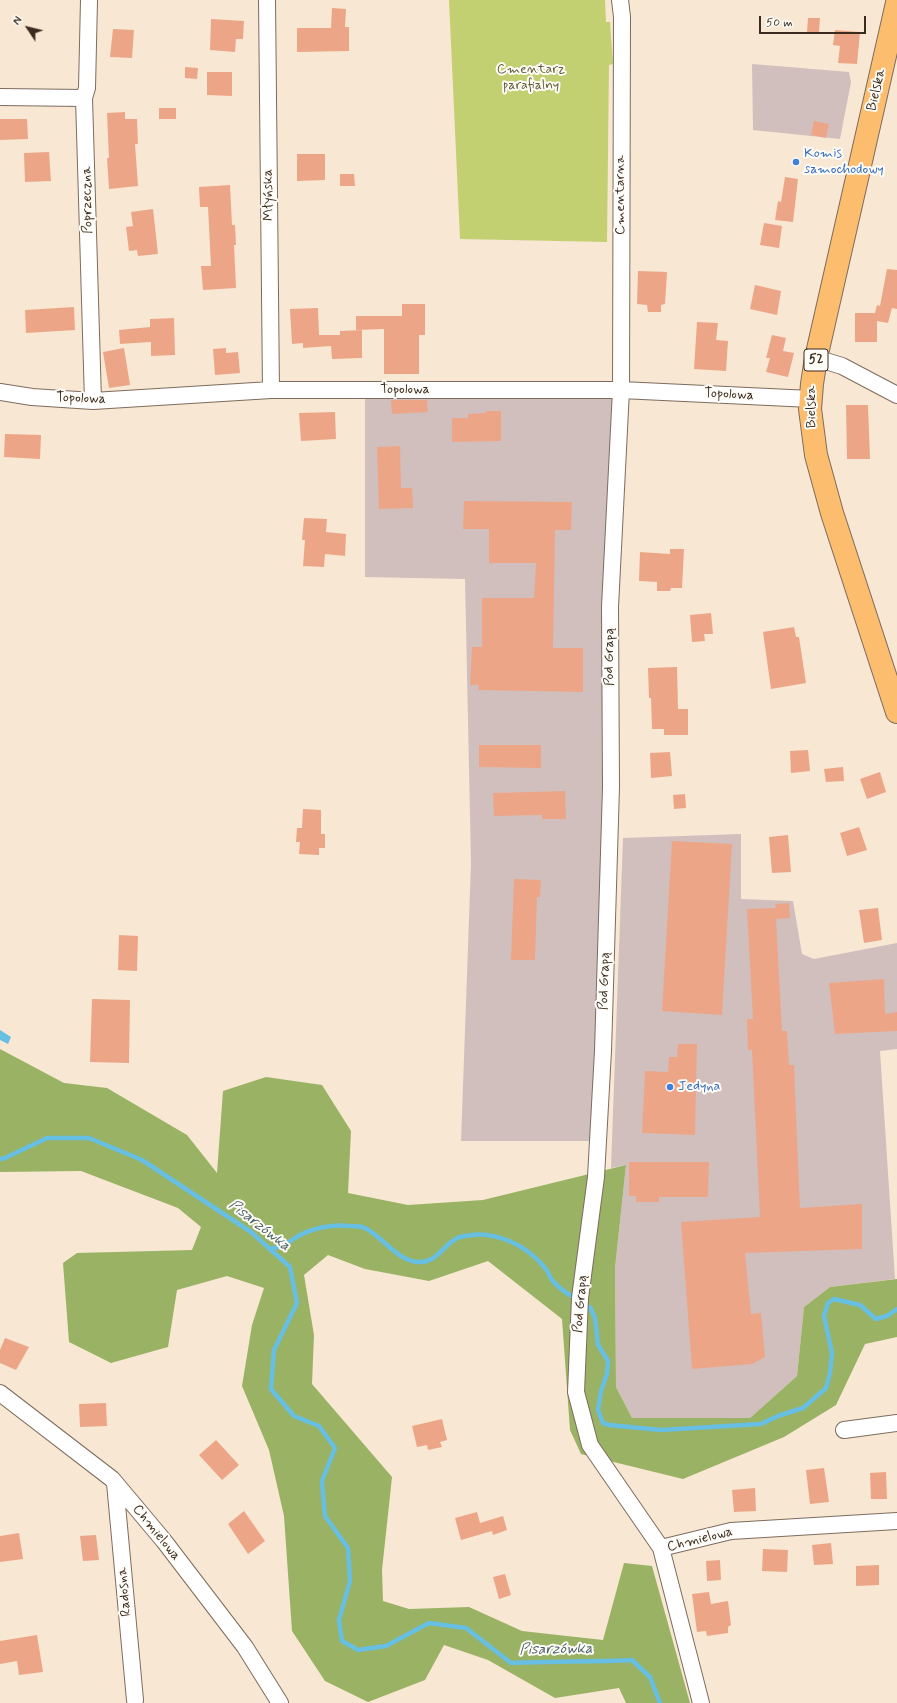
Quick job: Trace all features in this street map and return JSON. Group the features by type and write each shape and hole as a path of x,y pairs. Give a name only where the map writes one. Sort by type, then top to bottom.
{"main road":[{"name":"Bielska","path":"897,3 816,358 811,399 812,437 822,478 897,712"}],"street":[{"name":"Poprzeczna","path":"89,0 87,88 84,98 92,401"},
{"name":"Młyńska","path":"267,0 271,390"},
{"name":"Cmentarna","path":"620,0 622,17 621,390"},
{"path":"0,97 84,98"},
{"path":"816,358 842,366 897,395"},
{"name":"Topolowa","path":"0,392 32,397 92,401 271,390 621,390 811,399"},
{"name":"Pod Grapą","path":"621,390 610,607 611,787 603,1051 596,1177 580,1298 576,1392 590,1445 661,1548"},
{"name":"Chmielowa","path":"0,1393 115,1483 164,1541 245,1647 280,1703"},
{"path":"844,1430 897,1423"},
{"name":"Radosna","path":"115,1483 135,1700"},
{"name":"Chmielowa","path":"701,1703 661,1548 732,1531 897,1521"}],"shaded area":[{"path":"752,64 849,72 851,82 840,139 753,130"},
{"path":"615,394 593,1141 461,1141 471,863 465,579 365,577 365,397"},
{"path":"741,834 741,899 793,901 802,954 814,959 897,943 897,1049 880,1051 895,1279 830,1287 804,1307 797,1376 750,1418 632,1418 616,1387 615,1268 626,1165 611,1168 623,838"}],"green space":[{"name":"Cmentarz parafialny","path":"449,0 605,0 606,22 610,22 613,64 609,65 607,242 460,239"},
{"path":"0,1049 64,1083 107,1088 187,1135 217,1173 223,1091 266,1077 322,1085 351,1131 348,1193 408,1205 483,1200 626,1165 615,1268 616,1387 632,1418 750,1418 797,1376 804,1307 830,1287 897,1279 897,1337 865,1344 836,1405 784,1437 683,1479 581,1454 570,1430 562,1319 488,1261 429,1281 365,1269 328,1255 304,1275 314,1335 312,1384 392,1477 382,1570 383,1601 409,1609 469,1607 522,1631 603,1640 624,1563 652,1566 690,1703 626,1703 619,1688 555,1698 488,1660 444,1645 425,1680 368,1702 325,1681 292,1631 284,1516 269,1450 242,1386 252,1325 264,1288 227,1276 177,1290 168,1347 111,1363 69,1342 63,1263 77,1253 192,1250 201,1227 178,1208 81,1171 0,1172"}],"water":[{"path":"0,1030 11,1037 8,1044 0,1040"}],"building":[{"path":"332,8 346,9 345,27 349,27 349,51 297,52 297,28 331,28"},
{"path":"808,18 820,18 819,32 807,32"},
{"path":"211,19 244,21 243,39 236,39 235,52 210,50"},
{"path":"113,29 134,30 132,58 110,57"},
{"path":"835,30 860,32 857,64 838,63 840,46 833,45"},
{"path":"185,67 198,68 197,79 185,78"},
{"path":"207,72 232,72 232,96 207,95"},
{"path":"159,108 176,108 176,119 159,119"},
{"path":"125,112 125,119 137,119 138,144 135,144 138,186 109,189 107,113"},
{"path":"0,119 27,119 28,139 0,140"},
{"path":"814,121 829,124 826,138 811,135"},
{"path":"49,152 51,181 25,182 24,153"},
{"path":"297,154 325,154 325,180 297,181"},
{"path":"340,174 354,174 355,186 340,186"},
{"path":"785,177 798,179 793,222 775,220 778,201 781,202"},
{"path":"230,185 232,225 235,225 236,245 234,245 236,288 203,290 201,266 211,266 208,207 200,207 199,187"},
{"path":"153,209 158,254 138,256 137,250 129,251 126,227 133,226 131,212"},
{"path":"764,223 782,226 779,248 760,245"},
{"path":"887,269 897,270 897,309 892,308 888,323 877,321 877,342 855,342 855,313 875,313 877,305 880,306"},
{"path":"638,271 667,272 665,304 661,305 661,312 648,312 647,305 637,304"},
{"path":"755,285 781,291 777,315 750,309"},
{"path":"402,304 425,304 425,335 419,335 419,374 384,374 384,329 356,330 356,316 402,316"},
{"path":"74,307 75,330 26,333 25,310"},
{"path":"318,308 319,335 340,335 340,331 362,330 362,358 332,359 331,346 303,348 303,343 292,344 290,309"},
{"path":"174,318 175,355 151,356 151,342 120,344 119,330 150,327 150,319"},
{"path":"697,322 718,323 716,340 728,341 726,371 694,369"},
{"path":"772,335 786,338 783,351 794,353 788,377 766,372 770,358 766,358"},
{"path":"124,348 130,385 109,388 103,352"},
{"path":"226,348 226,353 238,352 240,373 215,375 213,349"},
{"path":"391,400 427,400 428,412 392,414"},
{"path":"846,405 868,405 870,459 847,459"},
{"path":"486,411 501,411 501,441 452,442 452,418 468,418 468,414 486,413"},
{"path":"335,412 336,439 301,441 299,413"},
{"path":"5,434 41,435 40,459 4,457"},
{"path":"400,446 401,488 412,488 413,508 379,509 377,447"},
{"path":"464,501 572,502 571,530 555,530 553,648 583,648 583,692 478,690 479,685 470,685 472,647 482,647 482,598 534,598 536,563 489,563 489,529 463,529"},
{"path":"304,518 327,519 326,532 346,534 345,556 325,554 324,567 303,566 305,540 302,540"},
{"path":"670,549 684,549 682,588 671,588 670,591 657,591 657,582 639,581 640,552 670,554"},
{"path":"711,613 713,634 704,634 705,641 692,642 690,615"},
{"path":"794,627 796,637 799,637 806,683 771,689 763,632"},
{"path":"677,667 678,709 688,709 688,735 664,735 664,729 652,729 648,668"},
{"path":"479,745 541,745 541,768 479,767"},
{"path":"808,750 810,771 791,773 790,751"},
{"path":"670,752 672,776 651,778 650,753"},
{"path":"843,767 844,781 826,782 824,769"},
{"path":"880,772 886,792 867,799 860,779"},
{"path":"565,791 566,819 542,819 542,815 494,816 493,793"},
{"path":"685,794 686,808 674,809 673,795"},
{"path":"303,809 321,810 321,834 325,834 325,848 319,848 319,855 299,854 300,842 296,842 297,828 302,828"},
{"path":"859,827 867,850 847,856 840,833"},
{"path":"788,835 791,872 772,873 769,837"},
{"path":"672,841 732,844 722,1015 662,1011"},
{"path":"514,879 541,880 540,897 537,897 535,960 511,960"},
{"path":"789,903 790,918 776,919 782,1031 787,1031 789,1065 794,1065 800,1208 862,1204 862,1249 745,1253 751,1314 761,1313 765,1357 752,1364 692,1369 681,1222 760,1217 752,1050 748,1050 747,1019 753,1019 747,909 776,908 775,904"},
{"path":"878,908 882,940 864,943 859,910"},
{"path":"119,935 138,936 137,971 118,970"},
{"path":"884,979 885,1014 897,1012 897,1031 835,1034 829,983"},
{"path":"92,999 130,1000 129,1063 90,1062"},
{"name":"Jedyna","path":"678,1044 697,1044 695,1135 642,1133 645,1071 668,1072 669,1057 677,1057"},
{"path":"629,1162 709,1162 708,1197 659,1197 659,1202 636,1202 636,1196 629,1196"},
{"path":"5,1338 29,1347 16,1370 0,1363 0,1350"},
{"path":"106,1403 107,1426 80,1427 79,1404"},
{"path":"442,1419 447,1440 440,1442 442,1447 428,1450 427,1445 417,1447 412,1426"},
{"path":"216,1440 239,1465 222,1480 199,1455"},
{"path":"824,1468 829,1502 810,1504 806,1470"},
{"path":"886,1472 887,1499 871,1499 870,1473"},
{"path":"755,1488 756,1511 734,1512 732,1490"},
{"path":"244,1511 265,1541 248,1554 228,1524"},
{"path":"477,1512 480,1523 503,1516 507,1530 493,1535 492,1531 461,1540 455,1518"},
{"path":"19,1533 23,1559 0,1562 0,1536"},
{"path":"96,1535 99,1560 83,1561 80,1536"},
{"path":"831,1543 833,1564 814,1565 812,1545"},
{"path":"763,1549 788,1550 787,1572 762,1571"},
{"path":"720,1560 721,1580 707,1581 706,1561"},
{"path":"879,1565 879,1585 856,1586 856,1566"},
{"path":"505,1574 511,1595 499,1599 493,1577"},
{"path":"709,1592 711,1604 728,1601 731,1625 728,1627 728,1633 707,1636 706,1631 697,1632 692,1594"},
{"path":"37,1635 43,1672 19,1675 17,1661 0,1664 0,1641"}],"waterway":[{"name":"Pisarzówka","path":"0,1159 47,1138 89,1138 142,1160 251,1232 290,1267 297,1303 274,1350 271,1389 294,1416 319,1426 335,1448 322,1481 325,1516 348,1548 350,1581 339,1620 342,1641 358,1650 386,1646 429,1623 466,1628 511,1663 632,1660 650,1677 660,1703"},
{"path":"270,1249 283,1245 315,1229 336,1226 358,1226 372,1232 396,1253 403,1257 418,1262 425,1262 431,1260 455,1239 472,1235 484,1235 508,1240 529,1252 546,1269 551,1279 573,1297"},
{"path":"590,1307 595,1318 598,1345 608,1361 607,1374 601,1391 598,1410 603,1423 609,1425 661,1430 761,1424 778,1416 803,1408 826,1388 830,1373 832,1353 824,1316 828,1303 834,1299 860,1305 876,1319 887,1316 897,1309"}],"place":[{"name":"Komis samochodowy","path":"796,162"},
{"name":"Jedyna","path":"670,1087"}]}
